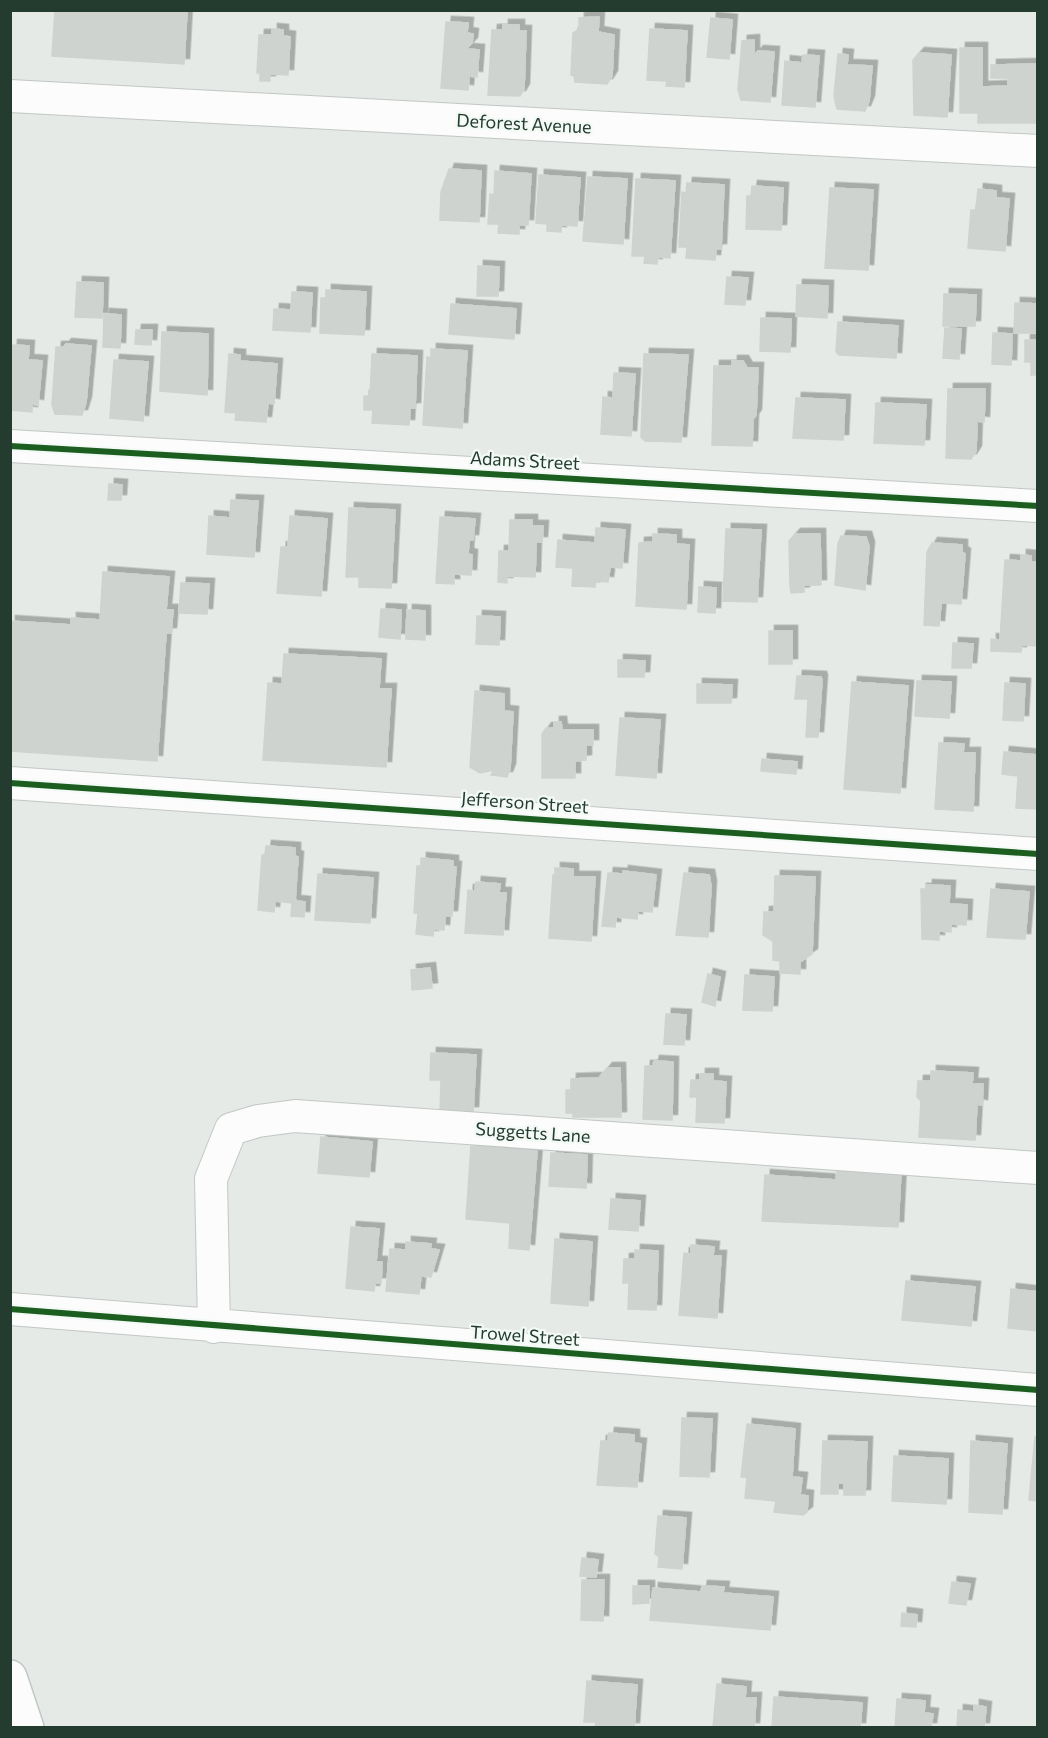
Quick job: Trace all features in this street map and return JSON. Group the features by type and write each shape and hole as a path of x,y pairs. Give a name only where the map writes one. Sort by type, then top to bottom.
{"street":[{"name":"Deforest Avenue","path":"10,96 1038,151"},
{"name":"Adams Street","path":"10,446 1038,506"},
{"name":"Jefferson Street","path":"10,783 1038,854"},
{"name":"Suggetts Lane","path":"214,1327 211,1179 231,1129 258,1121 295,1116 1038,1168"},
{"name":"Trowel Street","path":"10,1309 214,1327 1038,1390"},
{"path":"10,1677 27,1728"}],"building":[{"path":"55,10 187,10 184,64 52,56"},
{"path":"599,17 598,32 614,35 612,76 607,84 575,82 574,76 571,75 573,33 579,29 579,18"},
{"path":"711,18 732,20 729,59 707,57"},
{"path":"446,22 468,23 467,33 473,34 472,43 466,49 479,50 477,77 469,76 468,90 441,88"},
{"path":"503,25 519,25 519,31 526,31 524,89 520,96 488,95 492,30 503,30"},
{"path":"272,29 283,30 283,36 290,37 288,75 270,74 270,81 260,81 260,73 257,73 259,35 272,35"},
{"path":"650,29 687,31 684,87 666,86 667,81 647,80"},
{"path":"754,40 754,56 758,51 774,52 770,102 741,100 738,90 742,41"},
{"path":"960,48 982,48 982,87 1008,86 1008,78 991,78 991,65 1038,64 1038,123 978,123 978,113 960,113"},
{"path":"919,53 951,55 947,117 914,115 913,60"},
{"path":"838,54 848,55 847,65 872,66 869,101 865,111 837,109 834,96"},
{"path":"803,55 819,56 815,107 782,105 785,61 802,63"},
{"path":"449,169 481,171 479,222 440,220 441,192"},
{"path":"495,171 531,174 528,225 519,225 519,234 498,233 499,224 488,224 490,194 494,195"},
{"path":"539,175 580,178 577,226 561,225 561,232 547,231 547,224 536,223"},
{"path":"588,177 627,179 623,244 583,241"},
{"path":"636,179 675,181 670,258 658,257 657,264 644,263 645,256 632,256"},
{"path":"687,183 724,185 721,249 716,249 715,260 686,258 687,247 679,247 682,192 686,193"},
{"path":"752,186 783,188 781,230 746,229 747,196 751,196"},
{"path":"830,188 873,190 868,270 825,268"},
{"path":"978,189 996,191 996,198 1009,199 1005,251 968,248 971,210 976,210"},
{"path":"478,266 499,267 498,296 477,296"},
{"path":"727,277 748,278 745,305 725,304"},
{"path":"77,282 103,283 102,318 75,317"},
{"path":"797,285 828,286 827,318 796,316"},
{"path":"326,290 366,292 364,335 320,333 321,298 326,298"},
{"path":"292,292 312,293 310,332 273,330 274,309 291,310"},
{"path":"944,294 976,295 975,326 943,326"},
{"path":"1015,303 1038,304 1038,333 1014,333"},
{"path":"451,304 516,309 514,339 449,334"},
{"path":"104,314 121,315 120,348 103,347"},
{"path":"761,318 791,319 790,352 760,351"},
{"path":"838,322 898,326 896,358 839,355 836,352"},
{"path":"945,328 961,329 959,359 943,358"},
{"path":"136,330 152,330 151,345 135,344"},
{"path":"162,332 208,334 207,395 160,391"},
{"path":"993,333 1012,334 1011,365 992,364"},
{"path":"1025,340 1038,340 1038,375 1031,375 1031,362 1025,362"},
{"path":"66,344 91,346 86,402 82,415 55,414 52,405 56,347 64,347"},
{"path":"12,345 29,346 28,360 42,361 38,405 32,404 32,412 11,410"},
{"path":"431,349 467,351 462,428 423,425 427,357 431,358"},
{"path":"229,354 240,355 240,361 277,364 274,404 268,403 266,422 235,420 236,413 225,412"},
{"path":"372,354 417,356 415,408 410,408 409,425 372,423 373,410 364,410 364,396 370,396"},
{"path":"644,354 688,355 681,442 645,441 641,437"},
{"path":"114,360 148,362 143,421 110,418"},
{"path":"732,361 743,361 747,368 758,368 752,446 712,445 714,366 732,366"},
{"path":"614,373 635,374 631,436 601,434 603,397 613,398"},
{"path":"948,389 985,389 984,422 977,421 976,451 971,459 946,458"},
{"path":"796,398 845,400 843,440 793,438"},
{"path":"876,403 926,405 924,445 874,443"},
{"path":"109,484 122,485 121,500 108,500"},
{"path":"231,500 258,501 254,557 207,554 209,516 230,518"},
{"path":"349,508 395,510 391,588 359,587 359,577 346,577"},
{"path":"290,516 327,519 321,596 277,593 281,547 288,547"},
{"path":"440,517 475,519 473,540 469,540 468,554 472,555 471,575 454,574 454,584 436,583"},
{"path":"510,520 532,520 532,526 543,526 542,542 536,542 535,577 507,576 507,583 498,582 499,551 509,551"},
{"path":"596,528 625,530 622,568 610,567 608,582 596,581 595,587 572,586 573,568 556,567 558,540 595,543"},
{"path":"726,529 761,530 757,602 723,601"},
{"path":"653,534 676,535 676,544 689,545 686,609 636,606 639,543 653,542"},
{"path":"795,534 820,534 821,585 804,585 804,592 791,593 789,541"},
{"path":"841,536 866,537 869,547 865,590 835,585 838,544"},
{"path":"932,543 962,545 962,552 965,554 961,604 941,603 939,626 924,625 927,552"},
{"path":"1021,555 1031,556 1031,562 1038,562 1038,646 1022,645 1021,652 991,651 991,639 1000,640 1005,560 1021,561"},
{"path":"103,572 169,577 166,610 173,610 171,633 166,633 157,761 10,751 10,621 71,625 71,618 100,620"},
{"path":"181,583 209,584 207,614 179,613"},
{"path":"699,587 716,588 715,613 698,612"},
{"path":"381,609 401,610 400,639 379,637"},
{"path":"407,610 425,611 425,640 406,639"},
{"path":"477,616 500,617 499,645 476,644"},
{"path":"769,631 792,631 792,664 769,664"},
{"path":"953,643 973,644 971,668 952,668"},
{"path":"284,654 381,659 379,689 391,689 386,767 263,760 268,683 282,684"},
{"path":"618,660 645,661 644,677 618,677"},
{"path":"797,676 821,677 818,737 806,737 808,699 795,699"},
{"path":"917,681 951,682 949,718 915,716"},
{"path":"852,682 908,686 900,793 844,789"},
{"path":"1005,683 1025,684 1023,721 1003,720"},
{"path":"697,684 732,685 731,703 697,703"},
{"path":"475,691 504,694 504,711 513,712 510,769 507,777 491,775 494,770 480,773 470,767"},
{"path":"620,718 660,720 656,778 616,775"},
{"path":"554,722 561,722 562,730 593,730 593,745 586,745 586,760 575,761 575,778 542,778 542,734 546,728 554,728"},
{"path":"939,743 964,744 963,753 975,753 973,811 935,809"},
{"path":"1004,752 1037,755 1038,809 1016,808 1018,776 1002,774"},
{"path":"762,759 797,762 796,774 761,771"},
{"path":"266,846 295,848 295,856 298,857 295,901 305,902 304,917 291,916 292,903 275,901 274,912 258,910 262,855 265,855"},
{"path":"421,858 453,861 453,867 456,867 452,916 445,916 444,930 434,929 433,936 416,934 418,913 414,913 417,866 421,866"},
{"path":"555,868 573,869 573,877 595,877 591,941 549,938"},
{"path":"623,871 656,875 652,912 638,911 637,919 616,917 615,927 602,926 608,873 623,874"},
{"path":"684,873 709,875 711,886 708,937 676,935"},
{"path":"318,874 373,878 370,923 315,920"},
{"path":"775,876 815,877 812,954 800,962 800,974 780,973 780,961 773,960 773,941 763,935 764,912 774,912"},
{"path":"476,882 500,884 499,893 506,893 503,935 465,933 468,890 475,891"},
{"path":"927,885 950,886 949,904 967,905 966,925 951,924 951,932 939,931 939,940 922,939 921,889 927,889"},
{"path":"991,889 1029,892 1025,939 987,937"},
{"path":"430,968 432,988 412,990 411,970"},
{"path":"708,974 720,977 715,1006 702,1002"},
{"path":"745,975 774,977 772,1011 743,1010"},
{"path":"666,1014 686,1015 684,1045 664,1044"},
{"path":"431,1053 476,1055 473,1112 440,1112 441,1080 430,1080"},
{"path":"654,1061 673,1062 672,1120 643,1119 645,1066 653,1066"},
{"path":"607,1068 620,1068 621,1117 573,1117 573,1113 566,1113 566,1090 571,1090 571,1079 599,1078"},
{"path":"931,1071 973,1073 972,1084 983,1084 982,1105 977,1104 975,1140 919,1137 921,1101 917,1097 918,1081 931,1081"},
{"path":"700,1074 713,1074 713,1081 726,1082 724,1123 696,1122 697,1097 690,1097 691,1080 700,1080"},
{"path":"321,1137 372,1142 369,1177 318,1173"},
{"path":"471,1146 537,1151 529,1250 509,1248 510,1223 466,1219"},
{"path":"551,1153 587,1155 586,1188 549,1186"},
{"path":"837,1167 901,1170 898,1227 762,1221 765,1175 836,1180"},
{"path":"611,1199 640,1201 638,1231 609,1229"},
{"path":"351,1227 379,1229 376,1262 382,1262 381,1283 375,1283 374,1291 346,1288"},
{"path":"555,1239 592,1242 588,1306 551,1303"},
{"path":"406,1242 431,1244 430,1249 439,1250 431,1277 421,1276 419,1294 386,1291 390,1249 406,1250"},
{"path":"691,1245 714,1247 713,1256 721,1256 717,1318 679,1315 684,1253 691,1254"},
{"path":"635,1250 658,1251 656,1310 628,1309 629,1283 623,1283 624,1259 635,1259"},
{"path":"906,1281 975,1287 971,1326 902,1320"},
{"path":"1011,1289 1038,1292 1038,1331 1008,1328"},
{"path":"682,1418 712,1419 709,1477 680,1476"},
{"path":"747,1424 795,1429 792,1477 802,1478 800,1495 808,1496 807,1512 803,1515 774,1512 776,1501 745,1498 747,1477 741,1477"},
{"path":"609,1433 634,1435 634,1443 641,1444 637,1487 597,1485 601,1441 608,1441"},
{"path":"1035,1437 1038,1438 1038,1501 1029,1500"},
{"path":"823,1441 867,1442 865,1495 844,1495 844,1483 838,1483 838,1494 821,1494"},
{"path":"971,1441 1007,1444 1002,1514 969,1512"},
{"path":"894,1456 948,1459 946,1504 892,1501"},
{"path":"658,1516 686,1518 682,1569 658,1567 659,1557 655,1554"},
{"path":"582,1558 598,1560 596,1577 580,1576"},
{"path":"582,1580 604,1580 603,1621 581,1620"},
{"path":"952,1582 970,1584 966,1605 949,1603"},
{"path":"633,1586 649,1586 649,1603 633,1604"},
{"path":"702,1586 724,1587 723,1593 773,1597 770,1630 650,1620 653,1588 701,1592"},
{"path":"902,1613 917,1615 916,1627 901,1626"},
{"path":"587,1681 637,1685 634,1728 595,1728 596,1722 584,1722"},
{"path":"717,1684 746,1687 745,1698 756,1698 754,1728 713,1728"},
{"path":"774,1697 862,1703 860,1728 772,1728"},
{"path":"897,1699 925,1701 924,1713 933,1714 931,1728 895,1728"},
{"path":"974,1705 986,1707 984,1728 957,1728 958,1710 974,1712"}],"cycle path":[{"path":"10,446 1038,506"},
{"path":"10,783 1038,854"},
{"path":"10,1309 1038,1390"}]}
